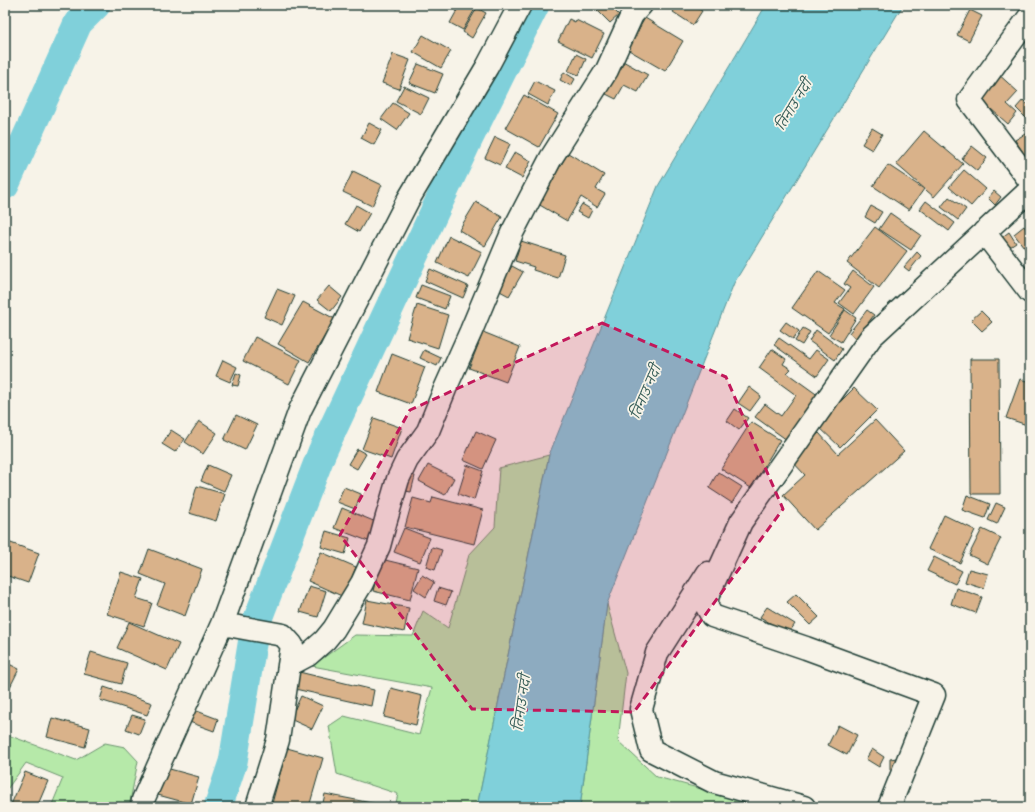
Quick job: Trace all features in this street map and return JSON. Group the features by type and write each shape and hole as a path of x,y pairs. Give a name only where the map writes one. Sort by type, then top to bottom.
{"street":[{"path":"142,807 143,800 222,624 300,410 408,200 487,67 520,5"},
{"path":"290,655 308,655 325,640 334,629 362,583 379,546 398,479 407,460 428,431 512,233 551,158 607,70 632,15 641,5"},
{"path":"1030,16 969,100 1030,181"},
{"path":"804,807 714,782 651,750 641,709 657,653 741,522 871,337 1030,190"},
{"path":"984,232 1030,292"},
{"path":"741,522 707,597 708,607 712,616 806,648 934,695 889,807"},
{"path":"222,624 283,634 290,655 278,740 257,807"}],"highlighted area":[{"path":"602,323 726,377 783,509 634,712 472,709 340,535 410,410"}],"green space":[{"path":"549,455 477,807 395,807 398,794 337,774 329,726 344,716 419,735 432,688 312,666 355,635 413,636 423,611 448,628 469,555 495,527 499,468"},
{"path":"607,604 626,673 618,741 657,777 768,807 580,807"},
{"path":"5,734 76,760 105,743 125,747 138,761 129,807 51,807 63,778 26,763 5,792"}],"water":[{"name":"तिनाउ नदी","path":"766,5 903,5 734,283 607,604 580,807 477,807 549,455 658,186"}],"building":[{"path":"460,5 468,5 475,9 463,30 450,23"},
{"path":"609,5 619,15 610,23 593,6"},
{"path":"677,5 693,5 702,11 693,25 673,12"},
{"path":"477,8 486,13 472,38 463,32"},
{"path":"970,10 982,16 969,41 957,35"},
{"path":"645,18 683,41 665,71 627,49"},
{"path":"569,19 575,22 576,20 604,34 592,58 558,41"},
{"path":"423,35 451,51 441,68 413,52"},
{"path":"393,54 410,60 399,89 382,83"},
{"path":"576,54 586,59 579,75 568,71"},
{"path":"621,60 648,75 638,92 624,85 616,99 604,93"},
{"path":"418,64 443,74 435,93 409,83"},
{"path":"564,72 575,79 571,86 560,80"},
{"path":"996,72 1018,92 1007,104 1017,113 1008,124 975,95"},
{"path":"535,81 555,91 548,105 528,94"},
{"path":"404,86 429,98 421,114 396,101"},
{"path":"524,95 558,114 539,147 505,128"},
{"path":"1023,100 1030,107 1030,117 1027,119 1016,108"},
{"path":"393,103 409,113 397,130 381,119"},
{"path":"369,123 382,130 374,145 361,138"},
{"path":"872,128 882,134 872,150 862,144"},
{"path":"924,131 963,164 934,197 896,164"},
{"path":"1030,131 1030,158 1028,160 1015,140"},
{"path":"495,137 510,144 500,165 485,158"},
{"path":"972,146 987,158 977,171 962,159"},
{"path":"515,152 531,161 522,178 505,169"},
{"path":"568,153 604,175 596,189 605,194 597,207 581,197 567,221 538,204"},
{"path":"888,165 924,189 909,210 873,186"},
{"path":"964,170 986,189 971,206 949,187"},
{"path":"353,171 382,185 372,206 343,192"},
{"path":"994,191 1001,197 995,205 988,198"},
{"path":"949,197 966,209 958,220 941,207"},
{"path":"926,201 955,223 949,231 920,209"},
{"path":"476,202 502,217 485,246 459,230"},
{"path":"582,204 592,210 588,218 577,212"},
{"path":"356,205 370,213 359,232 345,224"},
{"path":"871,206 882,212 875,223 865,217"},
{"path":"890,213 921,235 911,250 879,229"},
{"path":"1024,226 1030,235 1030,255 1014,234"},
{"path":"875,227 907,251 879,288 847,263"},
{"path":"1009,232 1016,243 1004,251 997,241"},
{"path":"449,236 482,252 469,278 437,263"},
{"path":"521,241 565,255 558,278 533,270 534,267 515,261"},
{"path":"917,252 921,256 909,271 904,267"},
{"path":"512,266 523,272 509,296 498,290"},
{"path":"430,269 468,286 463,298 425,281"},
{"path":"818,271 845,290 835,303 845,309 828,333 792,308"},
{"path":"853,271 874,287 854,314 839,303 850,288 844,284"},
{"path":"421,285 450,296 445,309 416,298"},
{"path":"329,286 342,297 331,311 317,300"},
{"path":"277,289 295,296 282,325 264,317"},
{"path":"303,302 335,319 309,362 278,344"},
{"path":"417,305 448,315 438,348 407,338"},
{"path":"845,310 856,318 841,342 829,335"},
{"path":"867,310 874,315 856,339 849,333"},
{"path":"981,311 992,322 982,331 971,320"},
{"path":"786,322 799,331 793,339 780,330"},
{"path":"803,328 810,332 802,345 795,341"},
{"path":"816,330 842,349 835,360 809,341"},
{"path":"483,332 520,347 506,382 469,368"},
{"path":"255,337 301,360 289,384 243,361"},
{"path":"779,338 809,359 816,350 829,359 817,376 774,345"},
{"path":"772,349 786,359 783,364 791,369 787,373 819,396 787,440 755,417 765,404 781,416 796,395 759,368"},
{"path":"424,350 441,358 437,366 420,358"},
{"path":"392,354 425,367 411,404 378,392"},
{"path":"970,359 999,359 1000,494 971,494"},
{"path":"223,360 237,367 230,382 216,376"},
{"path":"236,373 241,375 238,386 232,385"},
{"path":"1020,379 1030,382 1030,426 1006,418"},
{"path":"749,387 761,396 750,411 738,403"},
{"path":"854,388 877,410 840,447 817,425"},
{"path":"735,409 748,418 739,430 727,421"},
{"path":"236,415 257,425 245,450 224,440"},
{"path":"374,418 402,428 391,459 362,449"},
{"path":"875,420 904,451 815,530 783,495 805,475 790,459 819,433 838,454"},
{"path":"199,421 217,433 203,454 185,442"},
{"path":"751,422 780,440 751,488 721,469"},
{"path":"171,430 185,439 175,452 162,444"},
{"path":"476,431 496,440 483,469 463,460"},
{"path":"357,449 366,454 357,469 348,464"},
{"path":"208,465 231,475 224,491 201,481"},
{"path":"428,465 454,478 445,495 419,481"},
{"path":"467,465 483,471 474,500 458,494"},
{"path":"718,472 742,487 732,503 709,488"},
{"path":"404,473 415,476 411,492 400,490"},
{"path":"197,486 225,494 216,521 189,513"},
{"path":"344,487 361,494 355,509 337,502"},
{"path":"967,495 990,504 985,518 962,510"},
{"path":"433,497 483,510 474,544 405,527 413,498 431,503"},
{"path":"996,503 1005,507 997,524 988,520"},
{"path":"342,508 376,522 368,541 334,528"},
{"path":"944,515 975,530 960,563 928,549"},
{"path":"404,528 430,538 420,562 394,552"},
{"path":"982,529 1001,538 988,564 969,555"},
{"path":"326,531 350,538 345,554 321,547"},
{"path":"5,541 39,553 28,583 5,575"},
{"path":"432,547 442,550 435,570 426,567"},
{"path":"149,549 202,569 185,616 157,605 165,584 140,574"},
{"path":"321,552 356,567 344,597 308,581"},
{"path":"934,557 962,571 955,584 927,571"},
{"path":"381,559 418,568 410,600 373,591"},
{"path":"969,569 988,574 984,588 965,582"},
{"path":"121,572 143,579 136,598 152,603 144,626 107,614"},
{"path":"422,575 434,582 426,597 414,589"},
{"path":"309,586 326,591 318,617 300,612"},
{"path":"438,588 451,592 446,605 434,601"},
{"path":"956,588 982,597 976,613 951,604"},
{"path":"796,594 819,617 810,625 787,602"},
{"path":"367,600 409,608 404,632 362,623"},
{"path":"767,607 795,624 788,634 760,617"},
{"path":"129,622 179,644 167,670 117,648"},
{"path":"91,652 127,663 121,684 84,674"},
{"path":"5,662 19,669 5,697"},
{"path":"299,672 374,690 371,706 295,689"},
{"path":"104,687 152,703 147,715 100,700"},
{"path":"391,688 422,696 416,725 384,717"},
{"path":"301,696 323,706 312,729 290,719"},
{"path":"189,708 218,719 214,731 184,720"},
{"path":"132,715 145,719 139,734 126,729"},
{"path":"52,718 90,728 85,747 47,737"},
{"path":"838,725 857,735 847,755 828,745"},
{"path":"287,748 323,758 309,807 271,807"},
{"path":"872,749 884,757 879,767 866,759"},
{"path":"897,758 898,769 890,770 890,759"},
{"path":"166,768 199,777 191,804 158,795"},
{"path":"25,772 48,781 37,807 10,807"},
{"path":"325,794 387,806 322,807"}],"waterway":[{"path":"5,185 78,23 96,5"},
{"path":"218,807 233,762 255,626 322,452 468,140 535,5"}]}
